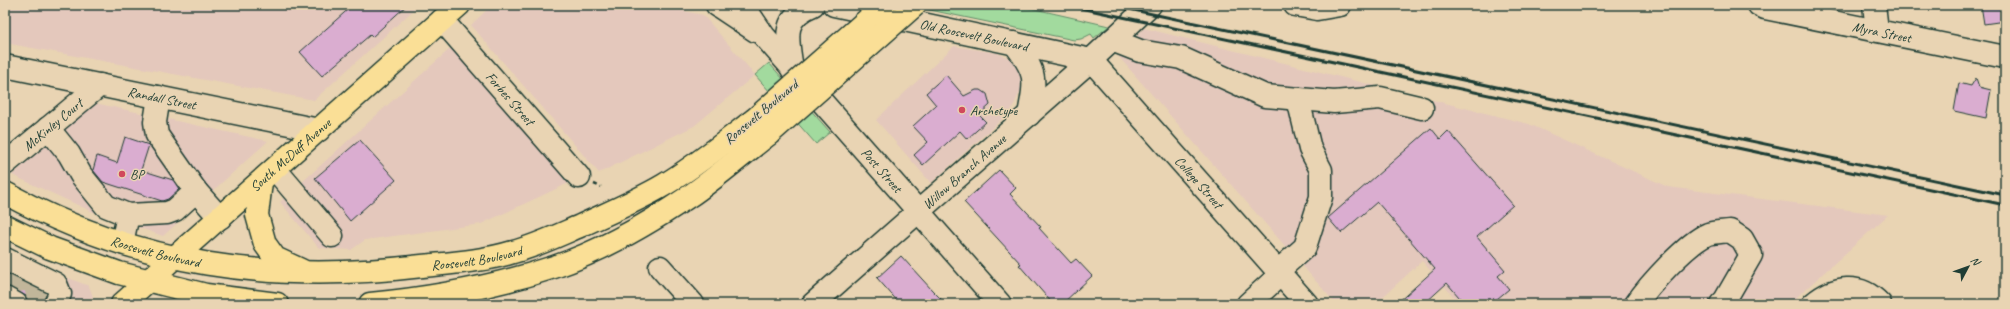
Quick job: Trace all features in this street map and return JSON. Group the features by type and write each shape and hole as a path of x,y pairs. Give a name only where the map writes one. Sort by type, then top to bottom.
{"main road":[{"name":"South McDuff Avenue","path":"122,304 459,5"},
{"name":"Roosevelt Boulevard","path":"370,304 448,294 554,267 590,252 639,226 688,197 884,5"},
{"name":"Roosevelt Boulevard","path":"5,193 27,205 122,243 175,258 225,268 309,274 373,272 454,263 513,252 561,234 614,211 664,185 712,153 762,126 914,5"},
{"path":"268,176 257,215 265,244 275,258 309,274"},
{"path":"5,226 50,248 119,273 206,295 277,304"}],"street":[{"name":"Post Street","path":"717,5 764,36"},
{"name":"Post Street","path":"743,5 764,36 792,69 1000,304"},
{"path":"792,69 787,34 791,21 798,13 813,5"},
{"name":"Old Roosevelt Boulevard","path":"834,5 1014,42 1091,60"},
{"name":"Willow Branch Avenue","path":"813,304 1091,60 1150,5"},
{"path":"1295,5 1317,9 1340,5"},
{"name":"Myra Street","path":"1759,5 1765,8 2005,57"},
{"path":"1874,5 1877,30"},
{"name":"Forbes Street","path":"442,20 579,177"},
{"path":"1112,40 1140,51 1182,58 1265,96 1334,102 1380,98 1422,108"},
{"path":"1014,42 1028,61 1033,74 1034,88 1029,115"},
{"name":"College Street","path":"1091,60 1307,304"},
{"name":"Randall Street","path":"5,66 100,84 319,130"},
{"name":"McKinley Court","path":"5,164 100,84"},
{"path":"159,97 155,122 157,135 196,191 220,218"},
{"path":"1248,304 1305,247 1321,197 1321,170 1310,149 1298,99"},
{"path":"48,128 69,154 81,175 106,206 128,215 166,213 175,210 196,191"},
{"path":"268,176 332,236"},
{"path":"122,243 128,215"},
{"path":"1636,304 1646,289 1680,254 1708,234 1730,231 1742,239 1751,255 1725,300 1721,304"},
{"path":"22,290 50,248"},
{"path":"660,267 693,304"},
{"path":"1814,304 1823,296 1838,289 1853,289 1868,294 1880,304"}],"shaded area":[{"path":"5,5 419,5 314,100 5,43"},
{"path":"492,5 656,5 703,15 755,75 694,126 599,173 471,25"},
{"path":"1144,28 1529,124 1668,187 1888,215 1789,304 1460,304 1422,261 1375,304 1336,304 1118,56"},
{"path":"954,46 997,53 1011,59 1020,70 1021,90 1011,111 931,183 876,120"},
{"path":"452,47 571,182 481,224 365,240 351,250 319,248 280,202"},
{"path":"95,103 268,141 163,236 93,212 12,175"},
{"path":"5,251 24,261 89,286 93,297 84,304 5,304"}],"green space":[{"path":"906,5 1017,5 1109,26 1094,38 1091,34 1081,39 1074,40"},
{"path":"769,63 830,132 816,144 755,75"}],"building":[{"path":"353,5 407,5 372,37 370,35 322,76 300,52"},
{"path":"1981,5 2005,5 2005,21 1984,24"},
{"path":"946,75 964,96 976,90 981,90 987,94 990,105 979,115 986,122 967,139 960,131 923,165 914,155 928,142 913,126 936,105 926,93"},
{"path":"1976,78 1979,87 1991,90 1986,118 1954,111 1959,83 1971,86"},
{"path":"1431,128 1440,139 1448,131 1513,205 1477,237 1505,270 1498,276 1509,289 1491,304 1465,304 1447,283 1424,304 1396,304 1435,269 1377,202 1341,233 1328,218"},
{"name":"BP","path":"125,137 149,145 141,170 173,180 179,189 168,199 162,201 103,182 93,170 97,156 117,163"},
{"path":"360,140 396,180 350,221 315,178"},
{"path":"999,170 1016,188 1010,194 1041,227 1039,228 1071,263 1076,259 1092,276 1062,304 1053,304 1019,265 1021,264 964,202"},
{"path":"901,256 946,304 900,304 877,278"},
{"path":"5,273 46,293 43,304 5,286"}],"tunnel":[{"path":"16,274 19,292"},
{"path":"34,283 39,302"}],"railway":[{"path":"1066,5 2005,205"},
{"path":"1110,5 2005,195"}],"place":[{"name":"Archetype","path":"962,110"},
{"name":"BP","path":"122,174"}]}
